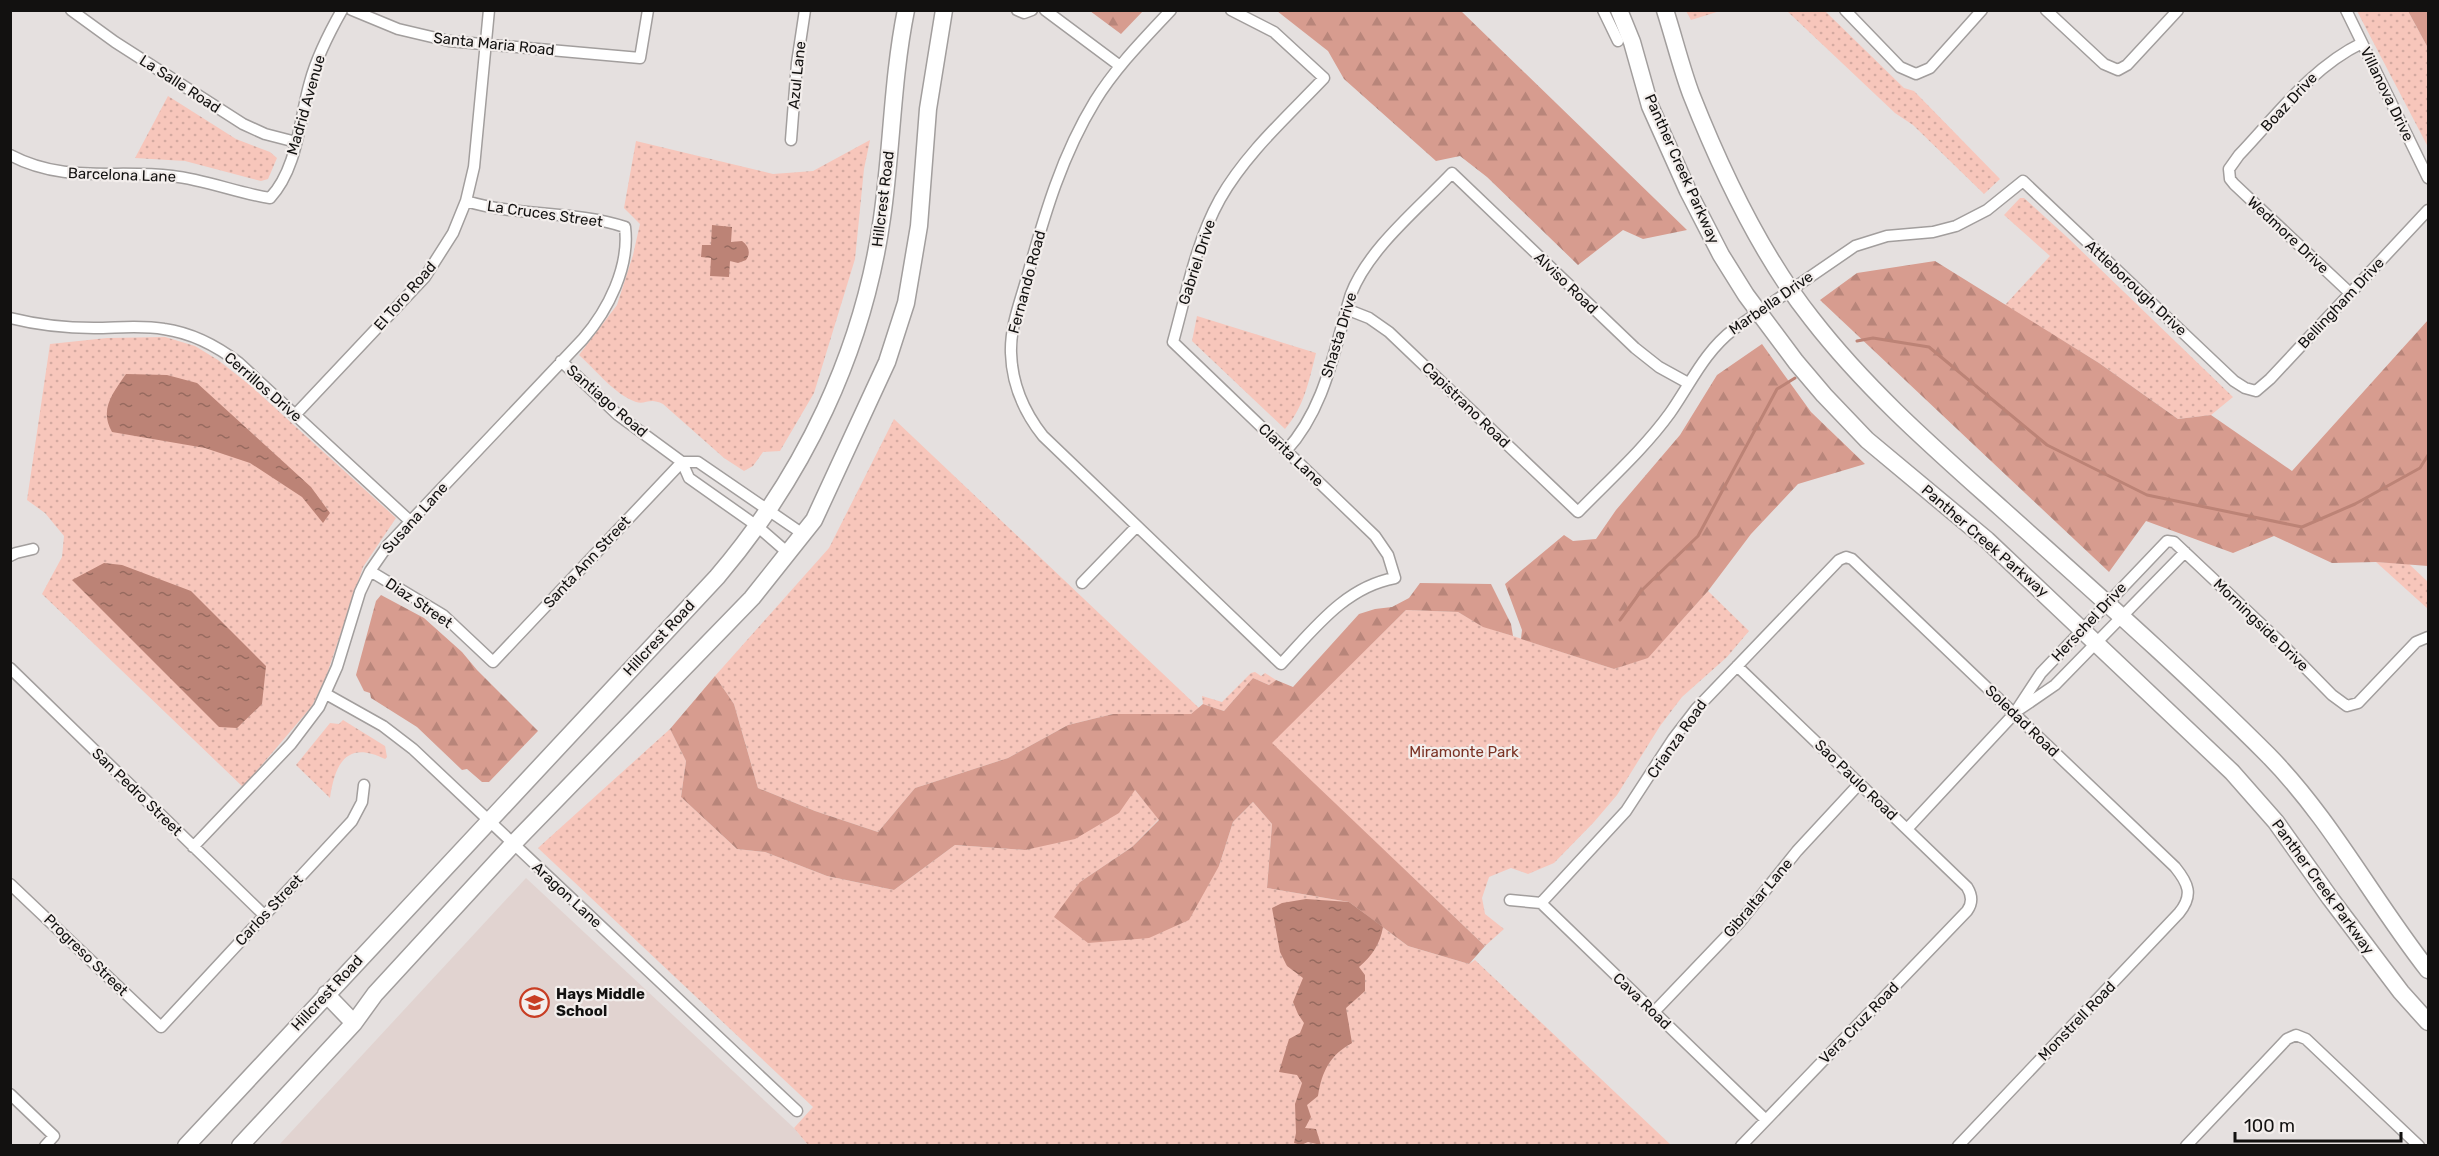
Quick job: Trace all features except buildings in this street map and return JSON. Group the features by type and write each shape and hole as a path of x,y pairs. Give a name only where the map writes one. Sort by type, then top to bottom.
{"street":[{"name":"La Salle Road","path":"71,10 115,42 243,124 265,134 296,142"},
{"name":"Madrid Avenue","path":"270,198 279,189 296,142 314,68 326,39 342,10"},
{"name":"Santa Maria Road","path":"352,10 379,23 449,41 640,58 648,10"},
{"name":"El Toro Road","path":"295,415 424,277 449,241 466,201 475,159 489,10"},
{"name":"Azul Lane","path":"791,140 797,63 805,10"},
{"name":"Hillcrest Road","path":"186,1146 717,577 757,526 788,480 826,409 848,356 865,301 882,219 894,83 906,10"},
{"path":"240,1146 354,1023 375,994 513,844 752,598 814,520 887,362 906,303 919,226 928,109 944,10"},
{"path":"1017,10 1024,13 1032,10"},
{"path":"1046,10 1120,66"},
{"name":"Fernando Road","path":"1171,10 1120,66 1081,125 1062,165 1015,321 1011,351 1016,387 1031,421 1050,443 1281,664"},
{"name":"Gabriel Drive","path":"1173,342 1200,246 1219,200 1245,162 1324,78 1274,32 1231,10"},
{"path":"1603,10 1618,41"},
{"name":"Panther Creek Parkway","path":"1619,10 1632,42 1650,106 1688,191 1721,255 1758,312 1824,395 1867,440 1987,540 2232,772 2269,813 2358,936 2428,1022"},
{"path":"1665,10 1691,92 1724,174 1790,289 1825,335 1896,414 2107,604 2269,756 2314,808 2367,883 2398,932 2428,970"},
{"path":"1845,10 1900,67 1916,74 1930,68 1982,10"},
{"path":"2046,10 2104,64 2118,70 2127,65 2178,10"},
{"name":"Villanova Drive","path":"2346,10 2428,178"},
{"name":"Boaz Drive","path":"2229,175 2232,163 2313,76 2335,57 2362,43"},
{"name":"Barcelona Lane","path":"10,155 64,172 86,175 169,175 213,183 270,198"},
{"name":"Shasta Drive","path":"1286,451 1304,431 1317,406 1354,285 1369,261 1452,173"},
{"name":"Alviso Road","path":"1452,173 1635,348 1654,363 1688,383"},
{"name":"Wedmore Drive","path":"2229,175 2240,191 2350,292"},
{"name":"Marbella Drive","path":"1578,512 1658,428 1701,362 1719,340 1845,252 1865,242 1887,236 1934,232 1967,222 1987,210 2023,181"},
{"name":"Attleborough Drive","path":"2023,181 2234,381 2252,390"},
{"name":"La Cruces Street","path":"466,201 501,210 585,218 625,227"},
{"name":"Bellingham Drive","path":"2252,390 2260,390 2264,387 2428,210"},
{"name":"Susana Lane","path":"193,847 311,720 338,667 356,603 370,571 388,545 592,328 607,304 621,264 627,241 625,227"},
{"name":"Capistrano Road","path":"1346,309 1369,318 1389,332 1578,512"},
{"name":"Cerrillos Drive","path":"10,318 58,327 150,327 190,335 215,346 237,362 410,521"},
{"name":"Clarita Lane","path":"1173,342 1375,536 1388,555 1395,578 1363,588 1342,601 1281,664"},
{"name":"Santiago Road","path":"561,361 618,415 682,462 689,478 757,526 788,553"},
{"name":"Santiago Road","path":"682,462 698,462 802,534"},
{"name":"Santa Ann Street","path":"493,662 682,462"},
{"path":"1082,583 1137,526"},
{"name":"Herschel Drive","path":"1907,829 2014,714 2041,673 2082,628 2164,543 2174,542"},
{"name":"Morningside Drive","path":"2174,542 2279,641 2332,695 2350,706 2358,703 2416,642 2428,637"},
{"path":"10,556 16,552 33,549"},
{"name":"Herschel Drive","path":"2014,714 2055,685 2185,552"},
{"name":"Crianza Road","path":"1541,903 1615,825 1687,720 1839,560 1846,557"},
{"name":"Soledad Road","path":"1846,557 1855,562 2175,867 2187,884 2189,892"},
{"name":"Diaz Street","path":"370,571 434,609 493,662"},
{"name":"Sao Paulo Road","path":"1737,666 1967,887 1971,898"},
{"name":"San Pedro Street","path":"10,668 264,915"},
{"name":"Aragon Lane","path":"326,694 398,737 797,1111"},
{"name":"Gibraltar Lane","path":"1654,1012 1740,922 1800,847 1860,783"},
{"name":"Carlos Street","path":"161,1027 352,821 362,802 364,785"},
{"name":"Progreso Street","path":"10,884 161,1027"},
{"name":"Monstrell Road","path":"1958,1146 2179,913 2186,903 2189,892"},
{"name":"Vera Cruz Road","path":"1741,1146 1967,910 1971,898"},
{"path":"1510,900 1541,903"},
{"name":"Cava Road","path":"1541,903 1766,1120"},
{"path":"326,994 354,1023"},
{"path":"2191,1144 2287,1039 2299,1036 2306,1039 2420,1146"},
{"path":"10,1094 54,1136 45,1146"}],"shaded area":[{"name":"Hays Middle School","path":"526,878 794,1128 808,1145 278,1146"}],"green space":[{"path":"1090,11 1143,11 1121,34"},
{"path":"1277,11 1461,11 1687,230 1643,239 1623,230 1578,265 1487,177 1460,156 1436,161 1344,79 1328,51"},
{"path":"1686,11 1720,11 1691,20"},
{"path":"1787,11 1825,11 1904,88 1914,91 2000,179 1984,194 1913,125 1895,113"},
{"path":"2357,11 2408,11 2428,48 2428,147"},
{"path":"2408,11 2428,11 2428,48"},
{"path":"168,96 236,139 270,152 277,158 268,179 261,181 185,161 135,158"},
{"path":"870,140 864,169 855,259 814,393 780,451 763,452 753,466 744,471 724,458 663,404 654,401 639,403 628,398 613,388 579,355 617,305 633,255 640,224 624,208 636,141 773,174 813,171"},
{"path":"2020,198 2024,198 2067,237 2233,397 2211,415 2178,419 2099,363 2005,305 2050,256 2004,215"},
{"path":"1935,261 2099,363 2178,419 2211,415 2292,471 2428,320 2428,566 2376,562 2332,563 2274,536 2233,553 2146,521 2109,572 1820,300 1857,273"},
{"path":"1197,316 1316,353 1301,403 1285,429 1192,341"},
{"path":"165,337 195,346 218,360 251,386 396,518 363,567 326,677 312,706 243,787 42,594 62,557 64,536 45,513 27,500 50,344 107,338"},
{"path":"1762,344 1811,412 1865,464 1798,484 1751,534 1708,591 1648,658 1614,669 1521,639 1522,630 1505,584 1564,535 1573,541 1596,539 1616,510 1680,435 1717,375"},
{"path":"894,419 1199,708 1191,714 1113,714 1068,725 1008,758 915,788 878,832 815,811 758,788 734,704 715,676 829,548"},
{"path":"2376,562 2409,564 2428,582 2428,609"},
{"path":"1420,583 1491,584 1511,624 1513,636 1483,627 1458,612 1406,610 1272,743 1485,946 1469,964 1408,946 1349,902 1267,888 1272,824 1253,802 1233,822 1219,866 1189,920 1149,938 1088,943 1054,917 1080,882 1132,847 1159,820 1135,790 1119,813 1075,839 1025,850 955,845 894,890 827,876 765,852 737,849 681,797 686,761 670,729 715,676 734,704 758,788 815,811 878,832 915,788 1008,758 1068,725 1113,714 1191,714 1203,704 1224,711 1253,678 1269,685 1276,680 1293,687 1359,614 1392,607 1409,598"},
{"name":"Miramonte Park","path":"1708,591 1749,631 1727,657 1682,697 1660,726 1617,795 1554,863 1528,874 1511,868 1489,877 1482,898 1485,914 1504,929 1485,946 1271,743 1406,610 1458,612 1482,626 1614,669 1648,657"},
{"path":"381,595 424,618 462,652 538,731 489,782 482,782 467,769 462,770 417,727 371,698 370,693 364,691 356,675 376,601"},
{"path":"1255,672 1261,676 1265,673 1276,680 1269,685 1253,678 1224,711 1203,704 1202,696 1222,702 1251,673"},
{"path":"343,720 385,746 387,757 385,759 361,752 345,758 335,774 330,798 296,765 330,723 339,724"},
{"path":"670,729 686,761 681,797 737,849 765,852 827,876 894,890 955,845 1025,850 1134,789 1159,819 1132,847 1080,882 1219,866 1233,822 1253,802 1272,824 1267,888 1349,902 1408,946 1469,964 1475,960 1671,1145 808,1145 794,1128 813,1107 538,848"}],"water":[{"path":"712,225 732,227 731,242 742,241 749,250 746,260 738,263 730,261 729,277 710,276 711,258 701,257 702,245 711,245"},
{"path":"126,374 167,375 197,383 311,487 330,513 323,523 302,497 250,463 205,448 112,432 108,424 107,409 112,395"},
{"path":"104,563 122,565 191,591 266,666 262,704 237,728 219,727 72,580"},
{"path":"1306,899 1349,902 1383,927 1375,949 1359,967 1365,975 1365,991 1346,1008 1352,1043 1333,1058 1325,1071 1318,1096 1307,1105 1311,1117 1305,1128 1316,1129 1321,1145 1308,1142 1301,1145 1294,1143 1295,1104 1302,1083 1297,1075 1279,1072 1289,1039 1300,1033 1304,1023 1293,1002 1303,978 1287,966 1280,952 1272,908 1282,903"}],"waterway":[{"path":"1857,341 1873,338 1929,347 2047,445 2147,495 2302,527 2355,504 2420,468 2428,455"},
{"path":"1620,620 1641,591 1698,536 1777,389 1795,378"}],"place":[{"name":"Hays Middle School","path":"535,1003"}]}
